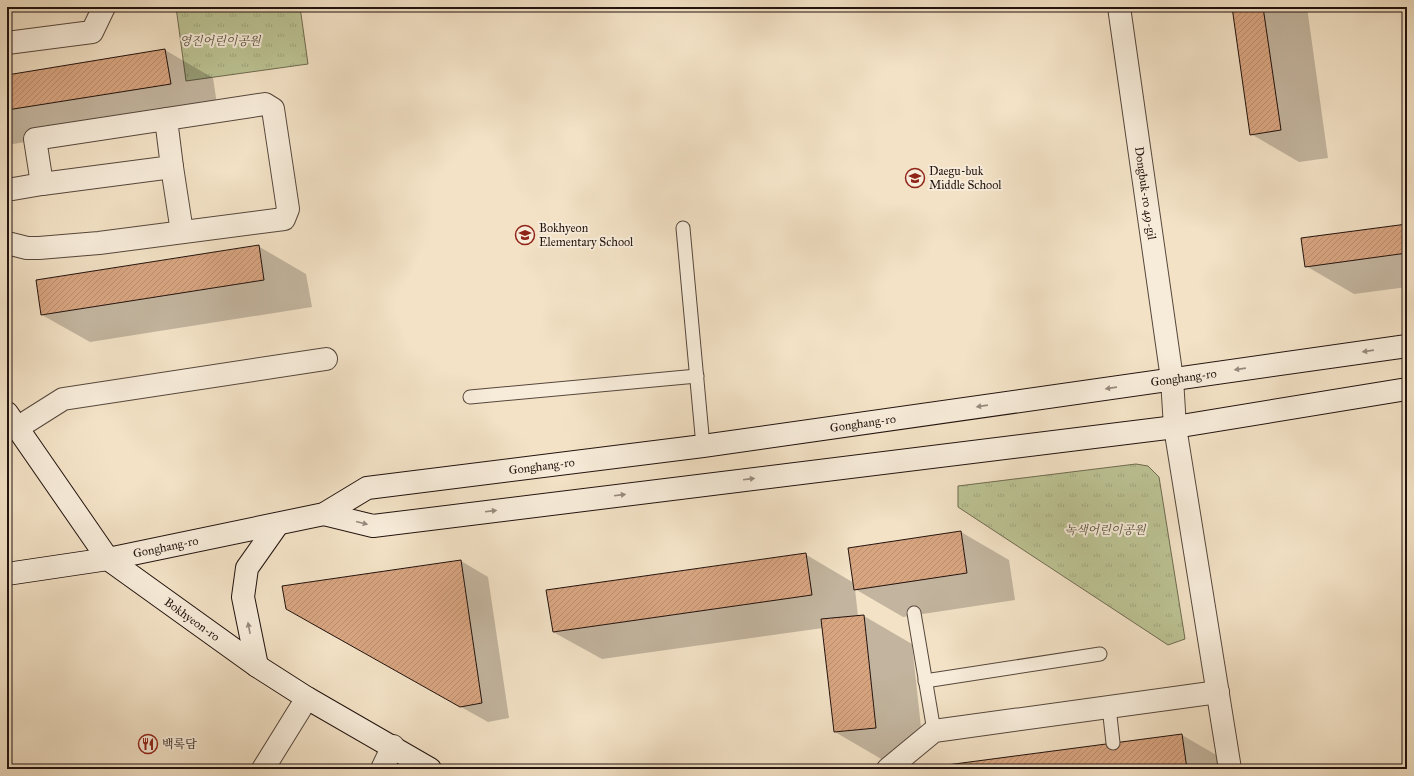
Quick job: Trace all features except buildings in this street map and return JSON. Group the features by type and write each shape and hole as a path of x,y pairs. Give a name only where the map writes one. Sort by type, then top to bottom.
{"main road":[{"path":"7,42 92,32 104,7"},
{"name":"Dongbuk-ro 49-gil","path":"1119,7 1172,379 1175,427 1230,769"},
{"path":"7,243 27,248 39,248 99,243 284,219 288,210 274,109 265,104 35,139 42,184"},
{"path":"166,119 182,232"},
{"path":"7,190 172,167"},
{"name":"Gonghang-ro","path":"7,574 108,559 324,514 367,488 703,446 1407,346"},
{"path":"12,421 63,399 326,359"},
{"name":"Gonghang-ro","path":"324,514 373,526 1175,427 1407,389"},
{"name":"Bokhyeon-ro","path":"12,421 108,559 257,666 307,698 393,746 430,769"},
{"path":"257,666 243,597 247,568 278,524"},
{"path":"888,769 934,731 1218,692"},
{"path":"262,769 307,698"},
{"path":"382,769 393,746"}],"lane":[{"path":"683,228 703,446"},
{"path":"470,397 697,376"},
{"path":"914,613 934,731"},
{"path":"925,681 1100,654"},
{"path":"1109,707 1113,743"}],"green space":[{"name":"영진어린이공원","path":"176,7 300,7 308,64 186,81"},
{"name":"녹색어린이공원","path":"1136,464 1148,466 1159,477 1185,639 1168,645 958,507 958,486"}],"place":[{"name":"Daegu-buk Middle School","path":"915,178"},
{"name":"Bokhyeon Elementary School","path":"525,235"},
{"name":"백록담","path":"148,744"}]}
